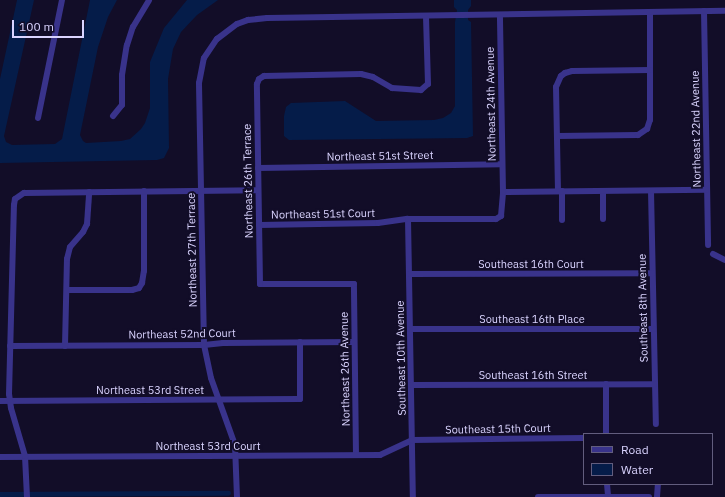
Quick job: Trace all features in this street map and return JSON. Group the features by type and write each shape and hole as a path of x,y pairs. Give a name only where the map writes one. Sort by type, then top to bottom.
{"street":[{"path":"38,118 62,0"},
{"path":"114,116 122,106 123,69 127,45 133,27 149,0"},
{"name":"Northeast 22nd Avenue","path":"704,11 708,245"},
{"path":"426,16 725,11"},
{"path":"557,136 638,135 647,129 650,120 650,12"},
{"name":"Northeast 24th Avenue","path":"408,219 496,219 501,216 502,164 500,14"},
{"name":"Northeast 27th Terrace","path":"237,497 236,456 232,433 211,378 204,345 200,71 204,58 217,39 237,24 248,20 267,18 426,16"},
{"name":"Northeast 26th Terrace","path":"354,284 260,284 256,84 259,79 264,76 361,74 373,77 392,88 401,90 421,90 426,88 428,84 426,16"},
{"path":"562,220 557,136 556,87 560,76 565,72 572,71 650,70"},
{"name":"Northeast 51st Street","path":"258,168 502,164"},
{"path":"27,497 26,456 9,401 15,199 24,193 258,190"},
{"path":"502,192 706,190"},
{"path":"67,290 132,290 139,288 142,283 144,271 144,191"},
{"path":"603,191 603,219"},
{"name":"Southeast 8th Avenue","path":"651,191 656,424"},
{"path":"66,346 67,259 70,247 83,232 87,224 89,192"},
{"name":"Northeast 51st Court","path":"259,225 388,223 408,219"},
{"name":"Southeast 10th Avenue","path":"408,219 413,497"},
{"path":"713,254 725,260"},
{"name":"Southeast 16th Court","path":"409,274 652,273"},
{"name":"Northeast 26th Avenue","path":"354,284 356,455"},
{"name":"Southeast 16th Place","path":"410,329 653,329"},
{"name":"Northeast 53rd Street","path":"0,401 300,399 300,342"},
{"name":"Northeast 52nd Court","path":"10,346 204,345 223,343 354,342"},
{"path":"606,384 606,433"},
{"name":"Southeast 16th Street","path":"411,385 654,384"},
{"name":"Southeast 15th Court","path":"412,440 583,438"},
{"name":"Northeast 53rd Court","path":"0,456 356,455 388,453 412,440"},
{"path":"607,485 608,496"},
{"path":"657,496 658,485"},
{"path":"538,497 649,497"}],"water":[{"path":"17,0 34,0 4,136 6,142 12,145 55,144 62,139 90,0 117,0 108,17 98,47 80,135 86,143 130,139 141,129 145,123 150,108 150,62 164,28 187,0 218,0 197,15 181,32 173,49 168,79 169,148 164,158 157,160 0,163 0,79"},
{"path":"454,0 471,0 471,6 468,10 468,20 471,22 473,136 467,138 289,140 284,136 284,116 286,107 291,103 345,101 376,121 434,120 443,118 451,113 455,106 455,22 457,10 454,7"}],"waterway":[{"path":"0,494 228,493"}]}
